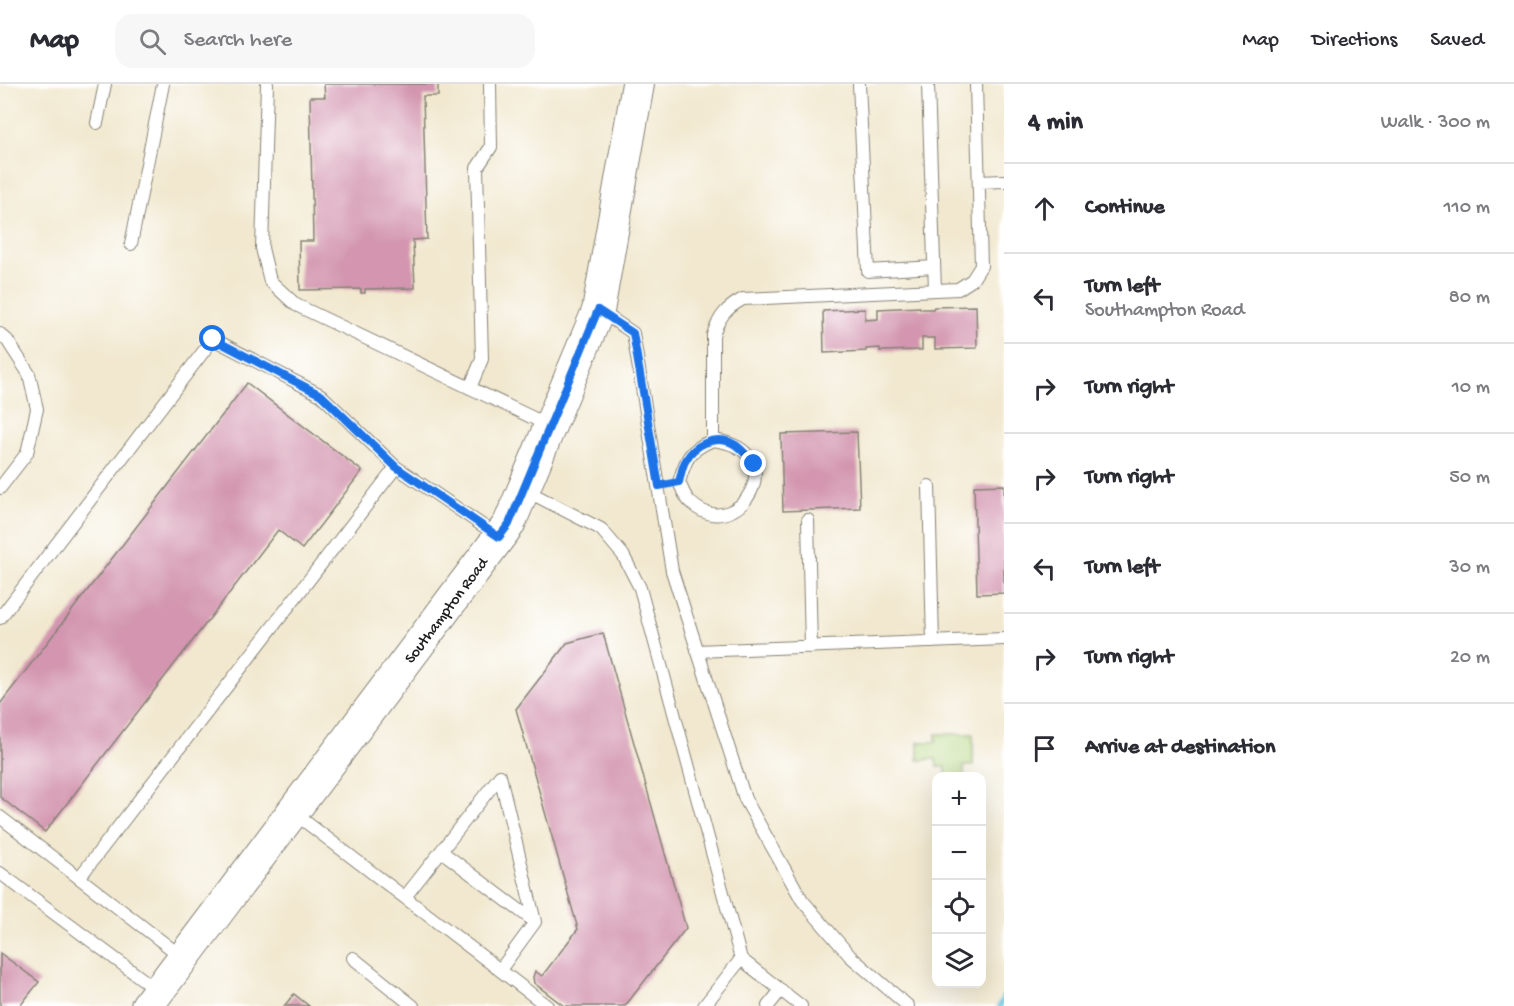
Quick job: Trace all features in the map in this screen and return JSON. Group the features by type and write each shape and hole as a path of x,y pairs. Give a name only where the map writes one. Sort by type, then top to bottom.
{"street":[{"name":"Southampton Road","path":"152,999 509,524 598,310 638,84"}],"lane":[{"path":"97,123 105,84"},
{"path":"131,244 163,84"},
{"path":"267,84 262,248 270,281 296,305 550,426"},
{"path":"470,388 482,359 477,168 491,147 490,84"},
{"path":"859,84 868,271 934,267"},
{"path":"928,84 935,290"},
{"path":"713,440 713,335 718,319 729,307 742,299 958,289 972,279 981,266 976,84"},
{"path":"979,182 1004,181"},
{"path":"598,310 633,333 672,571 745,799 802,900 850,956 908,1006"},
{"path":"0,334 7,340 29,374 37,409 27,453 0,488"},
{"path":"0,618 213,339 321,395 396,467 499,537"},
{"path":"713,440 730,442 743,451 754,464 756,478 752,493 741,506 723,514 703,512 689,501 679,482 685,460 696,447 713,440"},
{"path":"79,878 396,467"},
{"path":"659,486 679,482"},
{"path":"929,486 933,642"},
{"path":"524,489 601,529 623,555 640,588 741,959 801,1006"},
{"path":"808,520 811,647"},
{"path":"697,651 1004,639"},
{"path":"405,897 500,776 535,922 500,970"},
{"path":"293,812 547,1006"},
{"path":"0,817 183,958"},
{"path":"441,851 535,922"},
{"path":"0,873 152,999"},
{"path":"353,958 413,1006"},
{"path":"704,1006 741,959"},
{"path":"768,1006 781,990"}],"green space":[{"path":"936,734 973,734 973,766 964,766 964,772 946,772 946,767 937,767 936,759 918,760 918,742 936,742"}],"building":[{"path":"324,84 438,84 438,96 423,96 427,239 413,240 415,288 365,289 365,293 361,293 361,289 300,290 299,241 313,241 310,97 325,97"},
{"path":"976,306 977,348 935,349 935,338 922,338 922,350 880,351 880,348 824,353 823,311 865,309 865,320 878,319 878,309"},
{"path":"247,383 362,471 302,549 278,530 45,832 0,797 0,704"},
{"path":"857,432 860,508 783,511 781,434"},
{"path":"1004,485 1004,593 977,594 974,486"},
{"path":"603,633 686,928 625,1006 564,1006 534,983 533,977 535,971 542,976 578,929 516,709 567,643"},
{"path":"0,953 39,982 20,1006 0,1006"},
{"path":"294,994 309,1006 284,1006"}],"waterway":[{"path":"1000,1006 1004,997"}],"route":[{"path":"213,339 321,395 396,467 499,537 509,524 598,310 633,333 641,369 659,486 679,482 685,460 696,447 713,440 730,442 743,451 754,464"}]}
